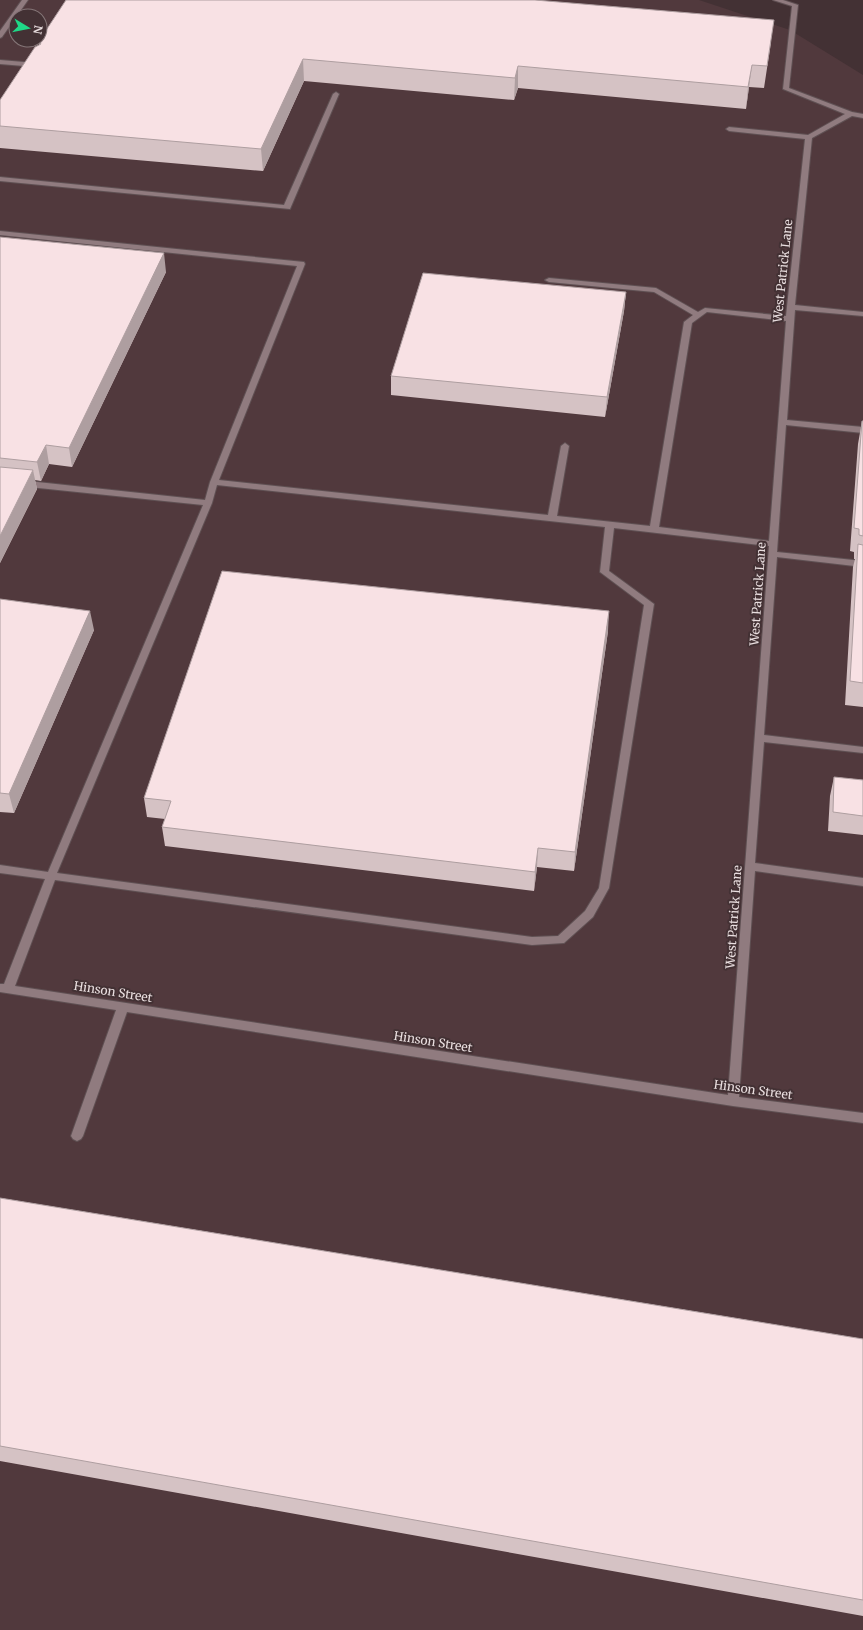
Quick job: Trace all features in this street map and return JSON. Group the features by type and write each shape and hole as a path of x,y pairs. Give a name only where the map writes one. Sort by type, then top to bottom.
{"street":[{"path":"776,0 795,5 786,89 851,114 863,116"},
{"path":"0,36 8,24"},
{"path":"0,62 40,66"},
{"path":"0,179 286,207 336,94"},
{"path":"729,129 809,137 851,114"},
{"name":"West Patrick Lane","path":"733,1101 790,318 809,137"},
{"path":"0,233 301,264 214,482 208,503 4,988"},
{"path":"549,280 656,290 698,315"},
{"path":"791,307 863,314"},
{"path":"654,529 688,322 705,310 790,318"},
{"path":"783,422 863,430"},
{"path":"552,518 565,446"},
{"path":"0,481 208,503"},
{"path":"214,482 610,524 774,544"},
{"path":"0,869 532,941 560,940 589,914 604,888 649,604 604,572 610,524"},
{"path":"773,554 863,564"},
{"path":"759,738 863,750"},
{"path":"750,866 863,882"},
{"name":"Hinson Street","path":"4,988 733,1101 863,1118"},
{"path":"77,1136 123,1007"}],"shaded area":[{"path":"0,0 699,0 790,30 863,75 863,1630 0,1630"}],"building":[{"path":"66,0 535,0 774,20 767,66 752,65 748,87 518,66 515,78 303,59 261,149 0,126 0,100 34,48 48,48 48,27"},
{"path":"0,237 164,253 69,448 46,445 37,462 0,458"},
{"path":"423,273 626,292 607,397 391,376"},
{"path":"862,421 863,536 859,535 859,529 854,528"},
{"path":"0,467 33,470 0,536"},
{"path":"858,544 863,545 863,683 850,681"},
{"path":"222,571 609,611 575,852 538,848 535,872 162,827 171,801 144,798"},
{"path":"0,599 90,611 9,794 0,793"},
{"path":"834,777 863,780 863,816 833,812"},
{"path":"0,1198 863,1339 863,1600 0,1446"}]}
